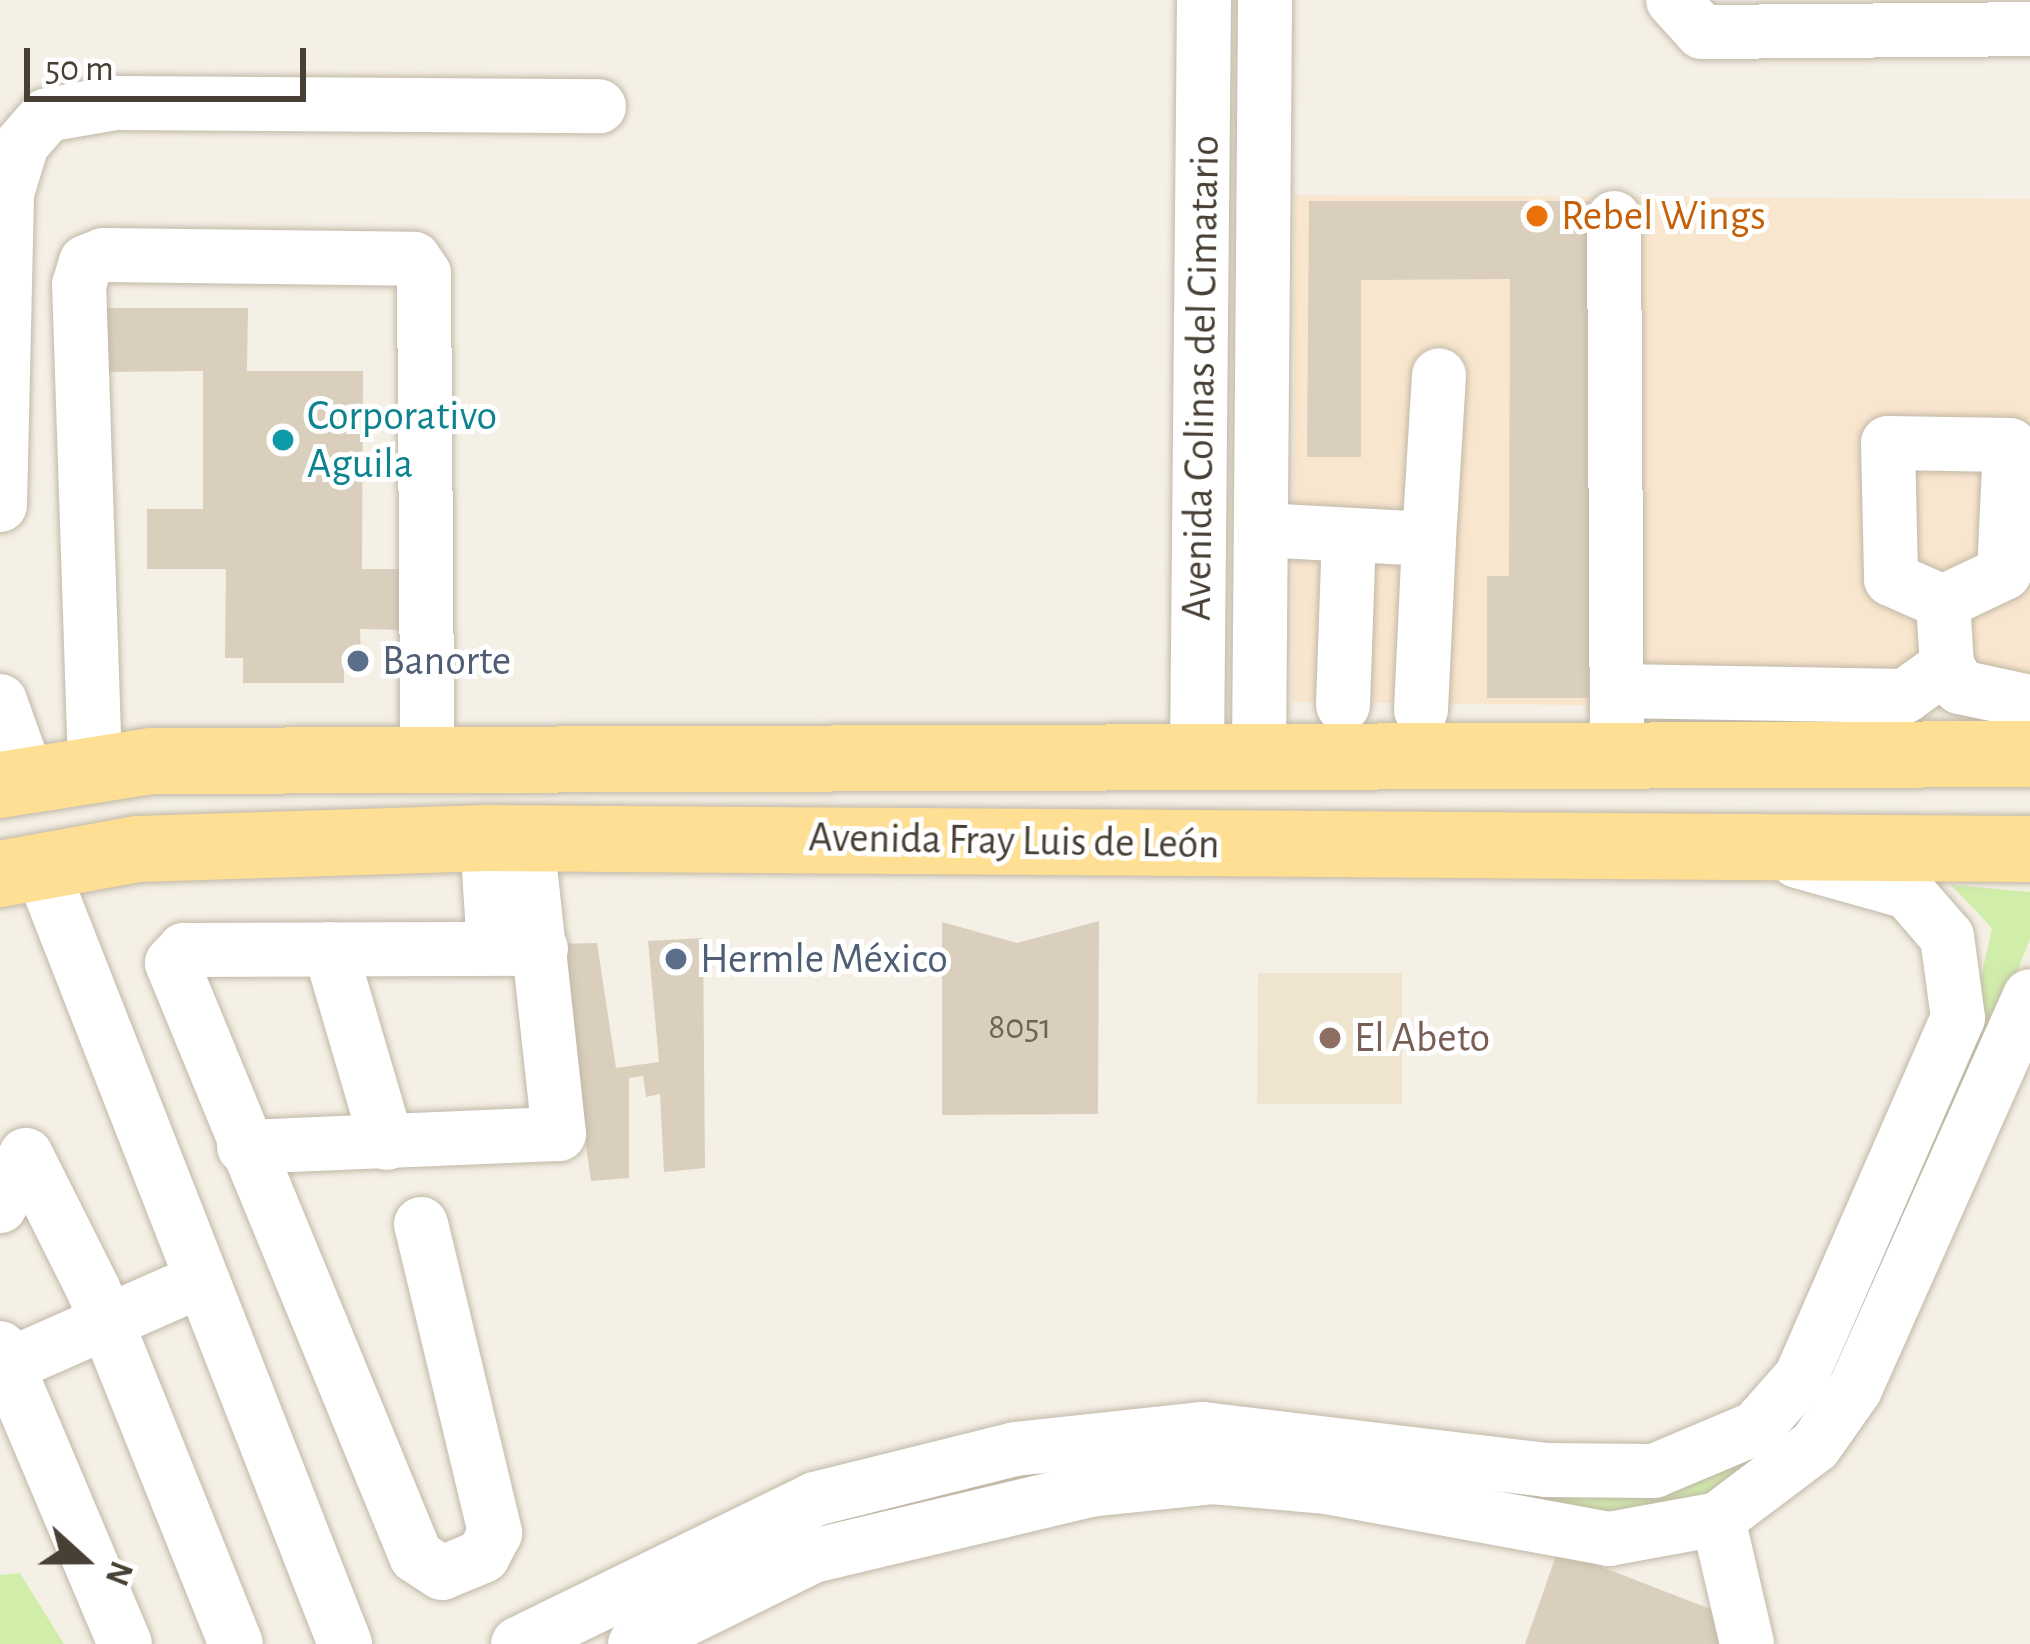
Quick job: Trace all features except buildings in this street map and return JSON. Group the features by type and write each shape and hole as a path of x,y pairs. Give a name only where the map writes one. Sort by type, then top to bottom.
{"main road":[{"name":"Avenida Fray Luis de León","path":"14,781 95,765 427,757 882,760 2030,754"},
{"path":"879,840 882,760"},
{"name":"Avenida Fray Luis de León","path":"19,868 138,849 507,838 2030,849"}],"street":[{"name":"Avenida Colinas del Cimatario","path":"1204,0 1228,756"},
{"name":"Avenida Colinas del Cimatario","path":"1228,756 1261,530 1265,0"},
{"path":"1687,16 2023,19"},
{"path":"0,505 7,193 22,144 47,115 116,103 598,106"},
{"path":"1614,218 1617,756"},
{"path":"95,765 79,285 86,262 103,255 414,259 424,274 427,757"},
{"path":"1421,710 1439,375"},
{"path":"1261,530 1429,539"},
{"path":"1342,705 1349,535"},
{"path":"1943,602 1947,666 1974,694 2030,702"},
{"path":"1617,691 1906,696 1947,666"},
{"path":"0,701 14,781"},
{"path":"244,1147 559,1134 517,949 507,838"},
{"path":"518,1644 815,1499 1015,1449 1203,1430 1654,1472 1756,1429 1801,1377 1958,1018 1958,975 1947,937 1908,892 1749,848"},
{"path":"19,868 344,1644"},
{"path":"421,1224 495,1533 483,1556 442,1573 416,1556 244,1147 173,954 517,949"},
{"path":"330,950 388,1143"},
{"path":"635,1644 813,1556 1089,1490 1211,1477 1326,1487 1609,1539 1718,1519 1815,1446 1855,1389 2030,996"},
{"path":"0,1206 26,1154 99,1307 236,1644"},
{"path":"125,1644 2,1355 189,1265"},
{"path":"1718,1519 1747,1644"}],"shaded area":[{"path":"1295,195 2030,199 2030,710 1292,702"},
{"name":"El Abeto","path":"1258,973 1402,973 1402,1104 1257,1104"}],"green space":[{"path":"1951,885 2030,892 2030,939 1854,1382 1700,1508 1611,1521 1332,1467 701,1580 580,1644 541,1644 792,1520 1190,1441 1472,1469 1765,1431 1969,1032 1992,928"},
{"path":"20,1573 64,1644 0,1644 0,1575"}],"place":[{"name":"Rebel Wings","path":"1537,216"},
{"name":"Corporativo Aguila","path":"283,440"},
{"name":"Banorte","path":"358,661"},
{"name":"Hermle México","path":"676,959"},
{"name":"El Abeto","path":"1330,1038"}]}
